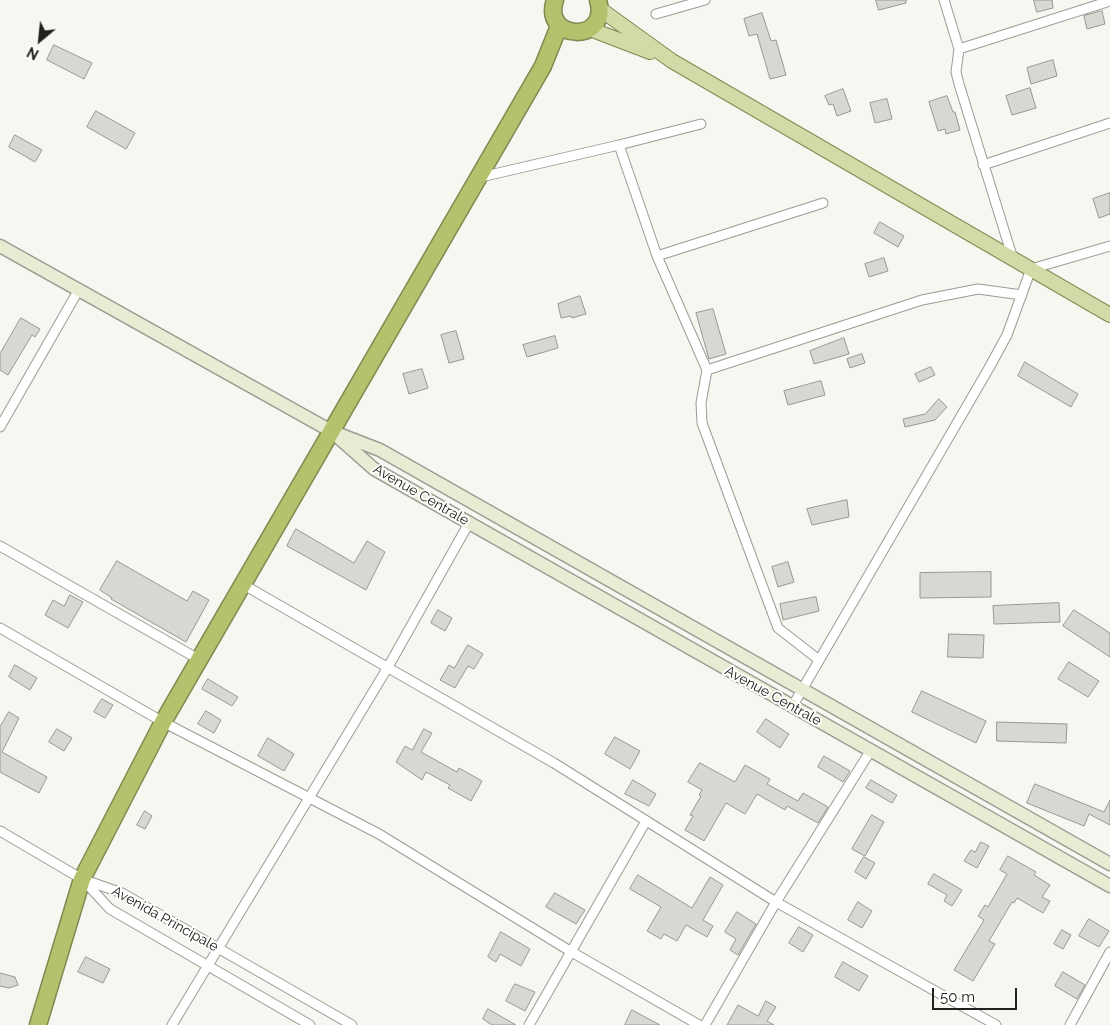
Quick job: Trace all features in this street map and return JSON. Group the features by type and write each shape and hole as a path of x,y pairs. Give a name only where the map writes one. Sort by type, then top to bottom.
{"highway":[{"path":"38,1025 82,879 164,722 331,431 481,177 543,66 583,31 596,23 599,4"},
{"path":"552,9 567,31 583,31"},
{"path":"543,66 552,9"}],"main road":[{"path":"599,4 672,61 1110,315"},
{"path":"583,31 672,61"}],"street":[{"path":"656,14 705,0"},
{"path":"944,0 960,48 956,72 1013,260"},
{"path":"960,48 1110,1"},
{"path":"983,165 1110,123"},
{"path":"481,177 701,124"},
{"path":"620,145 657,256 707,370 701,403 702,423 778,628 819,660"},
{"path":"657,256 823,203"},
{"path":"0,246 331,431"},
{"path":"792,707 989,368 1007,335 1031,269 1110,246"},
{"path":"707,370 922,300 978,289 1022,295"},
{"path":"0,427 3,414 78,291"},
{"name":"Avenue Centrale","path":"331,431 374,469 1110,886"},
{"name":"Avenue Centrale","path":"331,431 380,450 1110,864"},
{"path":"172,1025 307,798 388,667 469,523"},
{"path":"0,546 200,660"},
{"path":"244,585 554,763 776,902 996,1025"},
{"path":"0,628 164,722 379,834 570,951 699,1025"},
{"path":"705,1025 776,902 871,750"},
{"path":"529,1025 646,821"},
{"path":"0,831 82,879"},
{"name":"Avenida Principale","path":"82,879 122,893 352,1025"},
{"name":"Avenida Principale","path":"82,879 110,909 310,1025"},
{"path":"1070,1025 1110,952"}],"building":[{"path":"876,0 906,0 906,3 879,10"},
{"path":"1034,0 1052,0 1053,8 1037,12"},
{"path":"1102,11 1105,24 1087,29 1084,16"},
{"path":"762,13 771,41 776,40 786,75 770,79 757,34 749,36 744,19"},
{"path":"54,45 92,63 84,79 47,60"},
{"path":"1053,60 1057,76 1031,84 1027,68"},
{"path":"1030,88 1036,108 1012,115 1006,96"},
{"path":"843,89 851,111 837,116 833,104 829,105 825,96"},
{"path":"947,96 953,112 955,112 960,130 946,134 945,129 938,131 929,102"},
{"path":"887,99 892,119 875,123 870,103"},
{"path":"96,111 135,133 126,149 87,127"},
{"path":"15,135 42,150 35,162 9,147"},
{"path":"1110,193 1110,214 1099,218 1093,199"},
{"path":"880,222 904,236 898,247 874,233"},
{"path":"884,258 888,271 869,277 865,264"},
{"path":"580,296 586,314 572,318 571,316 561,318 558,304"},
{"path":"713,309 726,354 709,359 696,313"},
{"path":"21,318 40,329 35,337 32,335 8,375 0,370 0,354"},
{"path":"456,331 464,359 449,363 441,335"},
{"path":"555,336 558,348 527,357 523,345"},
{"path":"844,338 849,354 814,364 810,351"},
{"path":"862,354 865,363 850,368 847,359"},
{"path":"1025,362 1078,394 1071,407 1018,376"},
{"path":"931,367 935,375 919,382 915,374"},
{"path":"422,369 428,388 409,394 403,374"},
{"path":"821,381 825,395 788,405 784,391"},
{"path":"939,399 947,407 935,420 905,427 903,419 925,414"},
{"path":"847,500 849,517 812,525 807,509"},
{"path":"296,529 354,563 367,541 385,552 366,590 287,546"},
{"path":"117,561 187,601 193,591 209,600 186,642 111,599 100,590"},
{"path":"788,562 794,582 778,587 772,567"},
{"path":"991,572 991,597 920,598 920,573"},
{"path":"70,595 83,602 68,628 45,615 53,600 64,606"},
{"path":"816,597 819,611 783,620 780,604"},
{"path":"1059,603 1060,622 994,624 993,606"},
{"path":"438,610 452,618 445,631 431,623"},
{"path":"1074,610 1110,633 1110,657 1063,626"},
{"path":"949,634 984,635 983,658 948,657"},
{"path":"468,645 483,654 474,669 468,666 455,688 440,680 449,665 454,668"},
{"path":"1069,662 1099,681 1088,697 1058,679"},
{"path":"15,665 37,678 30,690 9,677"},
{"path":"208,679 238,697 232,706 202,689"},
{"path":"922,691 986,721 976,743 912,712"},
{"path":"102,699 113,705 105,718 94,712"},
{"path":"206,711 221,720 214,733 198,724"},
{"path":"9,712 19,718 2,752 47,777 39,793 0,772 0,727"},
{"path":"766,719 789,734 780,748 757,732"},
{"path":"997,722 1067,724 1066,743 997,741"},
{"path":"57,729 72,738 64,751 49,742"},
{"path":"424,729 432,733 421,752 457,772 459,768 482,781 471,801 448,788 450,785 426,772 422,780 396,762 405,746 412,750"},
{"path":"615,737 640,751 630,769 605,754"},
{"path":"268,738 294,754 284,771 258,756"},
{"path":"824,756 850,771 843,782 818,767"},
{"path":"700,763 735,782 745,765 770,779 767,784 798,801 803,793 828,807 818,823 787,806 785,810 757,794 745,814 726,803 704,841 685,830 693,816 690,815 701,796 699,795 702,790 688,782"},
{"path":"633,780 656,794 649,806 625,794"},
{"path":"871,780 897,795 892,803 866,788"},
{"path":"1035,784 1104,812 1110,800 1110,825 1089,814 1084,826 1027,803"},
{"path":"145,811 152,816 145,829 137,825"},
{"path":"872,815 884,822 865,856 852,849"},
{"path":"981,842 989,846 977,868 964,861 971,850 975,852"},
{"path":"1008,856 1036,872 1034,875 1050,885 1042,897 1050,901 1043,913 1017,898 1014,903 1012,902 989,941 995,944 973,981 954,970 984,920 978,916 985,905 988,907 1007,874 1000,870"},
{"path":"864,857 875,863 866,879 855,872"},
{"path":"934,874 962,890 952,906 944,901 947,895 928,884"},
{"path":"638,875 692,908 710,877 723,885 703,920 713,926 707,937 686,925 677,941 664,934 661,939 647,931 661,907 630,889"},
{"path":"555,893 585,910 576,924 546,907"},
{"path":"858,902 872,911 862,928 848,920"},
{"path":"737,912 756,924 738,955 730,950 736,939 725,932"},
{"path":"1089,919 1109,931 1099,947 1079,936"},
{"path":"799,927 813,935 803,952 789,943"},
{"path":"1062,930 1071,935 1063,949 1054,944"},
{"path":"501,932 530,949 521,966 500,954 496,962 488,957"},
{"path":"86,957 110,969 103,983 78,972"},
{"path":"843,962 868,976 859,991 835,977"},
{"path":"1063,972 1085,985 1077,999 1055,986"},
{"path":"0,973 15,977 18,985 9,988 0,986"},
{"path":"515,984 535,992 525,1011 506,1001"},
{"path":"766,1001 776,1007 767,1021 774,1025 727,1025 738,1005 758,1016"},
{"path":"488,1009 516,1025 492,1025 483,1019"},
{"path":"632,1010 660,1025 625,1025"}]}
